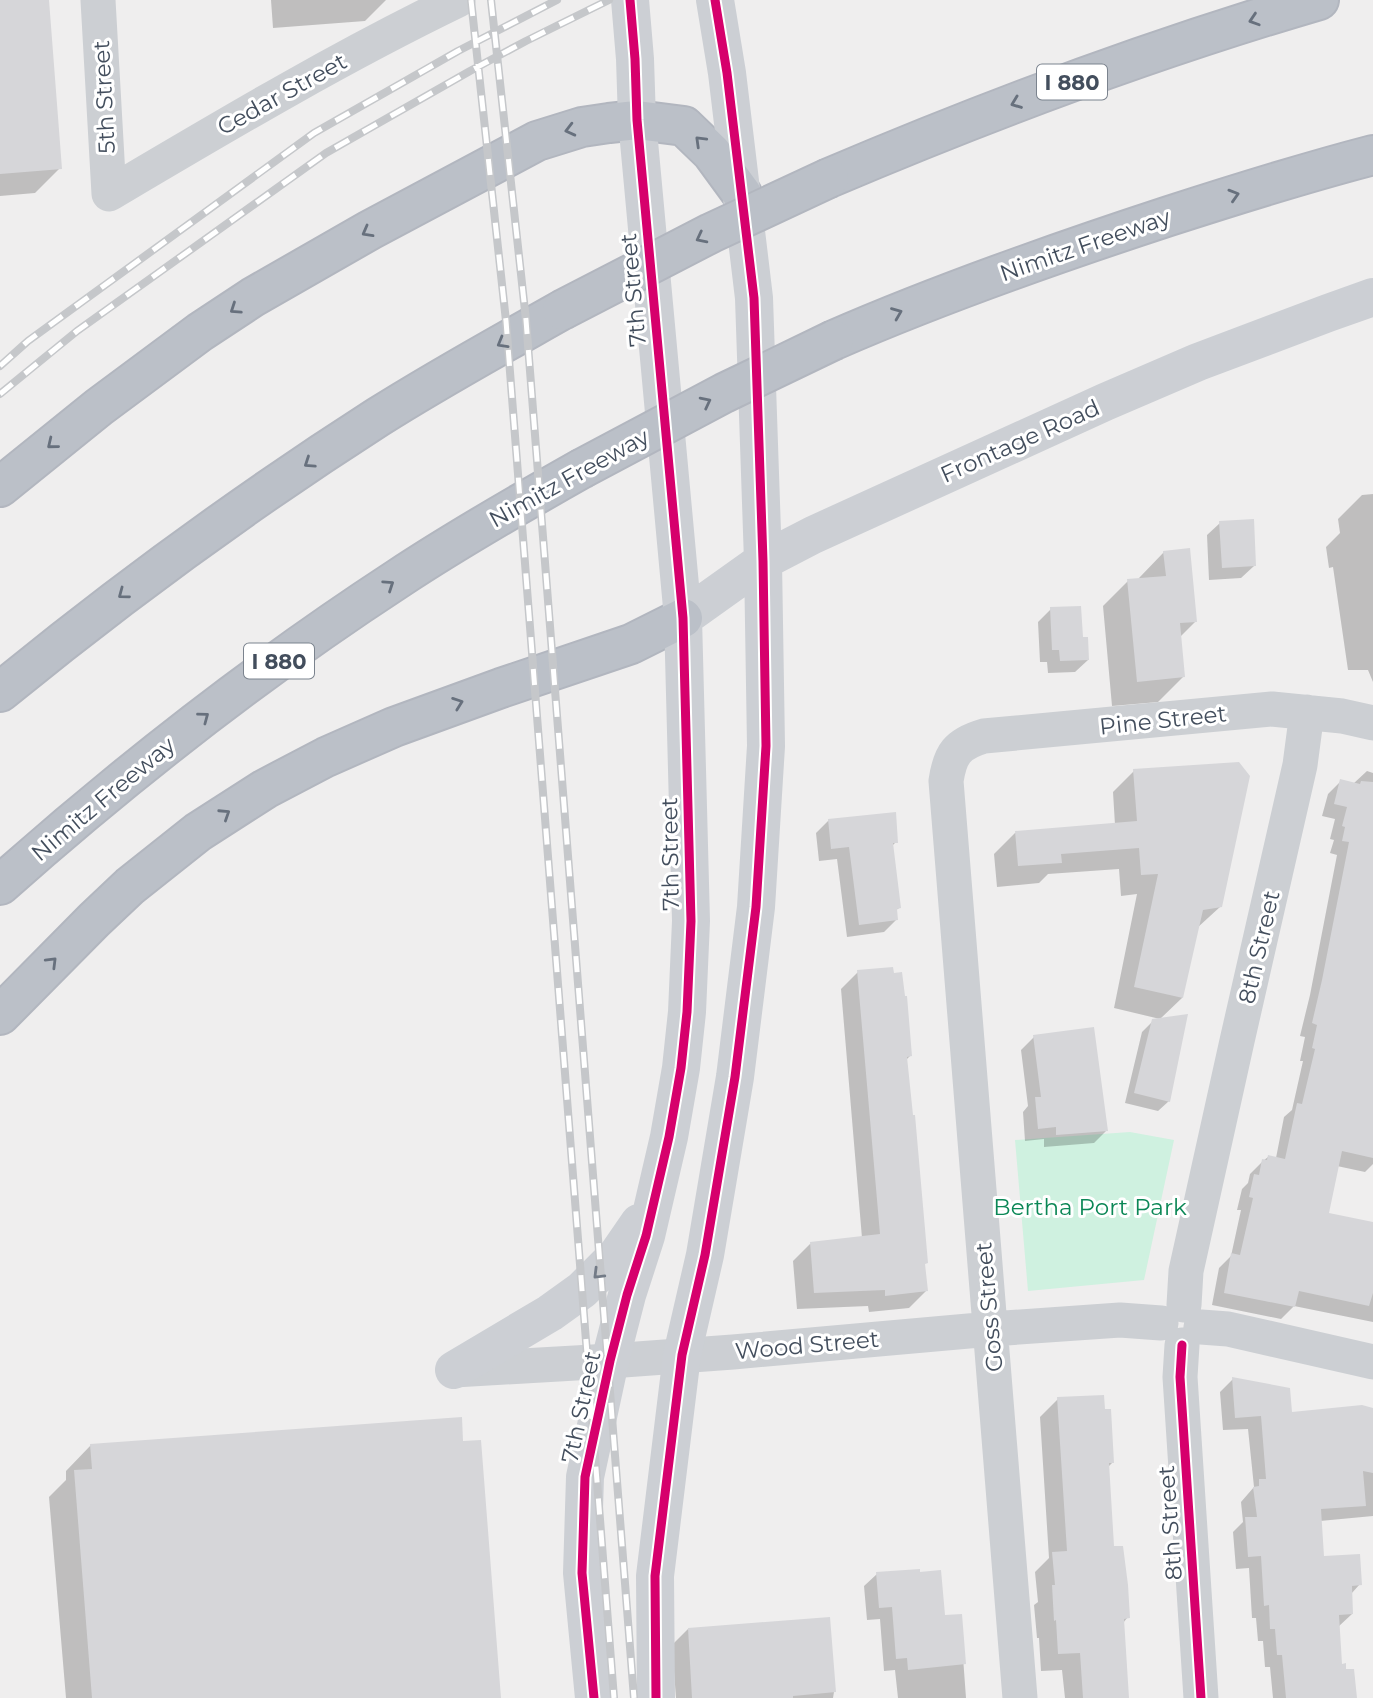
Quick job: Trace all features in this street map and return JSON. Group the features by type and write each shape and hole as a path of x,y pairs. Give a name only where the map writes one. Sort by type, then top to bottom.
{"highway":[{"name":"I 880","path":"0,692 103,609 256,498 392,408 562,310 711,233 829,178 956,125 1083,77 1319,0"},
{"path":"0,487 88,415 253,297 537,141 582,127 637,120 684,126 712,153 742,194"},
{"name":"Nimitz Freeway","path":"0,885 127,776 288,654 457,541 581,469 724,393 834,340 969,285 1098,239 1373,155"},
{"path":"0,1015 130,886 198,832 265,789 326,757 394,727 631,644 683,618"}],"main road":[{"name":"7th Street","path":"594,1698 582,1573 585,1477 610,1361 646,1236 669,1137 687,1012 691,921 683,618 637,120 630,0"},
{"path":"656,1698 654,1576 682,1355 705,1255 735,1077 756,907 766,746 754,298 727,73 715,0"},
{"name":"Frontage Road","path":"683,618 763,561 813,535 1151,382 1262,337 1373,297"},
{"path":"454,1370 550,1313 582,1290 617,1255 654,1201"}],"street":[{"name":"5th Street","path":"98,0 109,194"},
{"name":"Cedar Street","path":"109,194 417,10 458,0"},
{"name":"Pine Street","path":"956,751 970,740 984,736 1272,709 1342,716 1373,723"},
{"name":"8th Street","path":"1201,1698 1180,1377 1186,1271 1300,765 1307,712"},
{"name":"Goss Street","path":"956,751 948,763 946,781 1020,1698"},
{"name":"Wood Street","path":"454,1370 610,1361 1121,1320 1227,1328 1373,1362"}],"green space":[{"name":"Bertha Port Park","path":"1130,1132 1174,1140 1144,1280 1028,1291 1015,1140"}],"building":[{"path":"0,0 49,0 62,169 0,174"},
{"path":"1254,519 1256,566 1222,568 1219,521"},
{"path":"1190,548 1197,622 1180,623 1185,677 1137,682 1127,579 1166,576 1163,551"},
{"path":"1081,606 1083,637 1088,637 1089,660 1060,661 1059,650 1052,650 1050,607"},
{"path":"1239,762 1250,776 1222,907 1203,910 1183,998 1134,987 1158,874 1141,875 1139,848 1061,854 1062,863 1018,866 1015,831 1137,821 1133,769"},
{"path":"1340,779 1360,784 1361,781 1373,782 1373,1158 1342,1151 1329,1213 1373,1222 1373,1293 1369,1306 1299,1291 1295,1307 1224,1293 1231,1253 1240,1255 1253,1198 1249,1197 1254,1174 1259,1175 1262,1159 1267,1160 1268,1155 1285,1159 1297,1103 1302,1104 1315,1049 1312,1048 1317,1025 1312,1023 1349,842 1342,841 1345,827 1342,826 1347,807 1334,804"},
{"path":"896,812 898,843 893,843 901,908 897,909 898,920 859,925 849,847 831,849 828,819"},
{"path":"893,967 894,973 902,972 907,996 912,1056 907,1057 915,1115 928,1291 885,1296 885,1290 814,1293 810,1242 880,1234 857,970"},
{"path":"1188,1014 1170,1102 1134,1093 1152,1019"},
{"path":"1094,1027 1108,1131 1056,1135 1056,1127 1038,1129 1035,1097 1041,1097 1033,1035"},
{"path":"1232,1377 1290,1388 1292,1412 1362,1405 1373,1408 1373,1473 1363,1471 1366,1506 1321,1509 1324,1556 1360,1554 1362,1585 1352,1586 1353,1614 1339,1615 1342,1664 1346,1663 1346,1669 1354,1669 1357,1698 1286,1698 1282,1655 1277,1655 1275,1629 1270,1629 1269,1605 1264,1606 1261,1556 1248,1557 1245,1517 1257,1517 1253,1487 1259,1486 1259,1479 1266,1479 1261,1416 1235,1418"},
{"path":"1104,1395 1105,1409 1111,1409 1114,1463 1109,1463 1114,1546 1123,1546 1128,1585 1130,1618 1124,1619 1129,1698 1083,1698 1080,1653 1058,1654 1056,1620 1054,1621 1052,1552 1067,1551 1057,1397"},
{"path":"462,1417 463,1441 481,1440 501,1698 92,1698 74,1470 92,1469 90,1444"},
{"path":"920,1569 920,1572 941,1570 945,1615 962,1614 966,1664 908,1670 907,1658 896,1659 892,1607 879,1608 876,1572"},
{"path":"830,1617 836,1692 793,1698 692,1698 688,1628"}],"railway":[{"path":"471,0 506,321 614,1698"},
{"path":"491,0 526,320 634,1698"},
{"path":"0,366 28,341 314,133 458,51 557,0"},
{"path":"0,394 77,331 326,153 470,71 609,0"}],"cycle path":[{"path":"594,1698 582,1573 585,1477 610,1361 646,1236 669,1137 687,1012 691,921 683,618 637,120 630,0"},
{"path":"656,1698 655,1576 682,1355 705,1255 735,1077 756,907 766,746 754,298 727,73 715,0"},
{"path":"1182,1345 1180,1377 1201,1698"}]}
